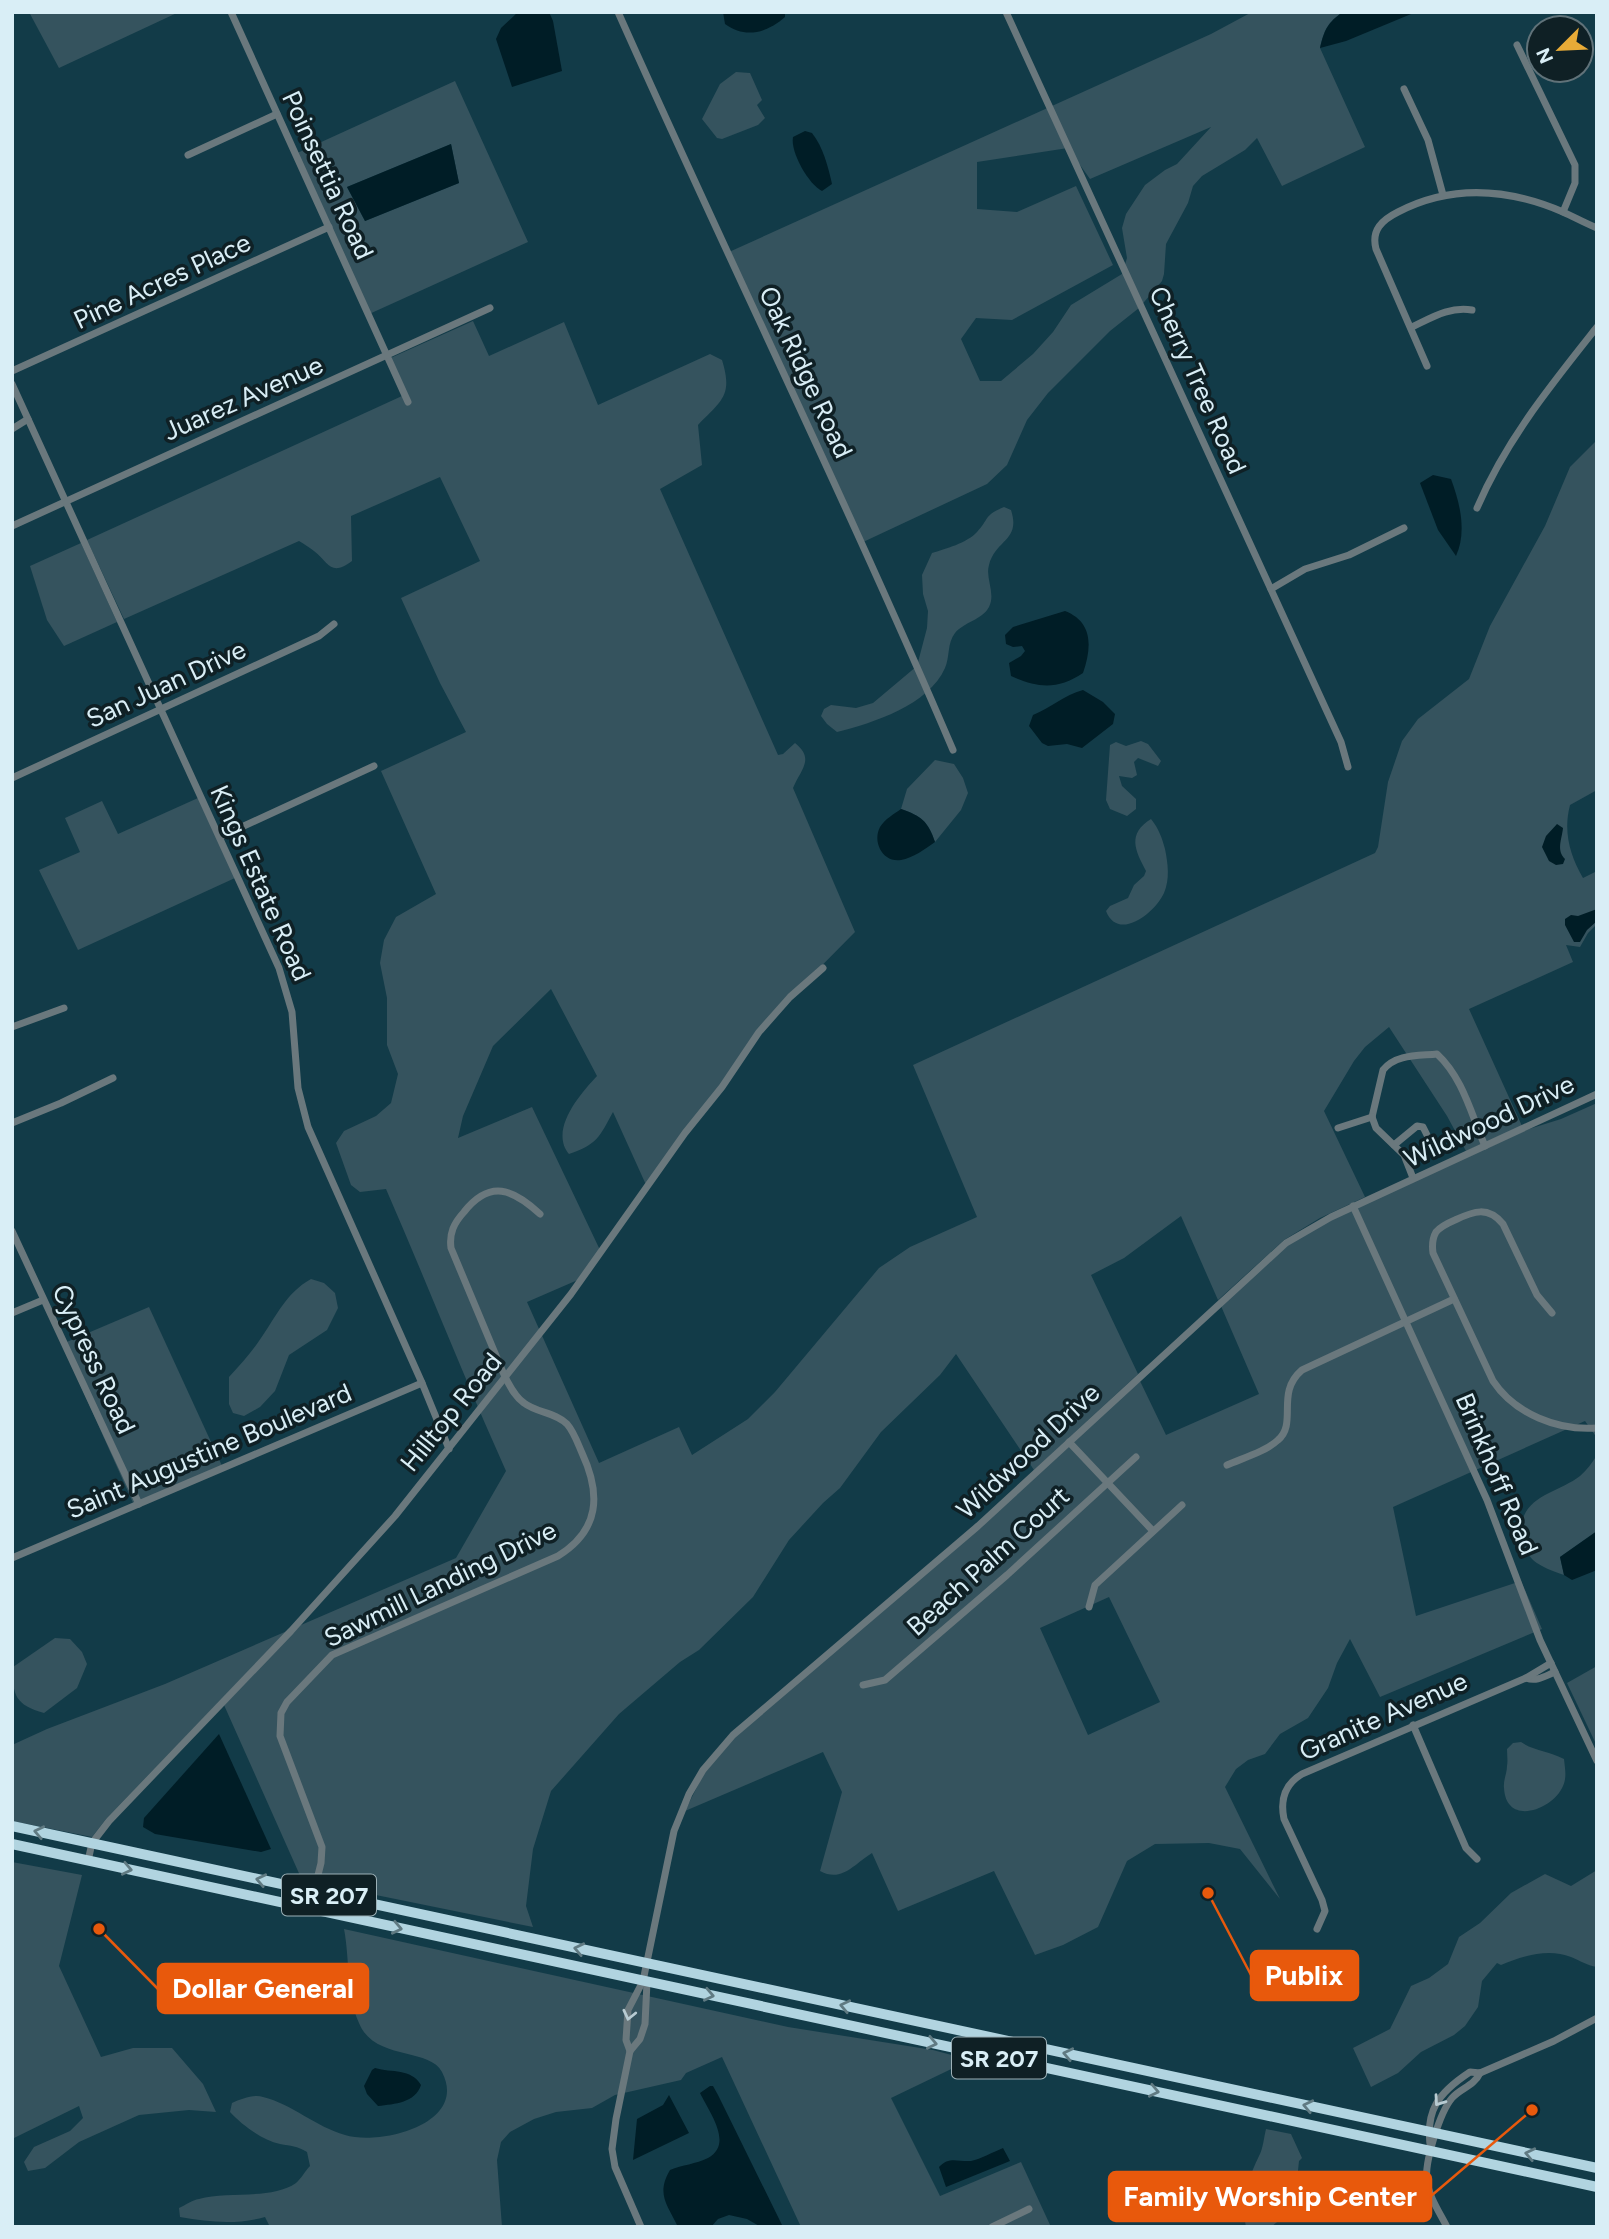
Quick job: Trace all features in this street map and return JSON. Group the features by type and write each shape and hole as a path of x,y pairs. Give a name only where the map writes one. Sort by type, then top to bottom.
{"highway":[{"name":"SR 207","path":"12,1826 1597,2168"},
{"name":"SR 207","path":"12,1844 1597,2187"}],"street":[{"name":"Poinsettia Road","path":"231,12 408,402"},
{"name":"Oak Ridge Road","path":"618,12 883,589 953,750"},
{"name":"Cherry Tree Road","path":"1006,12 1341,742 1348,767"},
{"path":"1517,45 1575,165 1575,183 1563,212"},
{"path":"1404,89 1428,140 1443,195"},
{"path":"188,155 276,114"},
{"path":"1427,366 1376,249 1375,234 1386,218 1421,201 1473,191 1505,194 1529,200 1597,228"},
{"name":"Pine Acres Place","path":"12,371 329,227"},
{"name":"Juarez Avenue","path":"12,526 490,308"},
{"path":"1412,327 1447,311 1472,310"},
{"path":"1477,508 1492,473 1515,434 1597,327"},
{"name":"Kings Estate Road","path":"12,384 284,982 294,1027 298,1088 308,1127 449,1449"},
{"path":"12,429 28,419"},
{"path":"1271,589 1305,569 1349,555 1404,528"},
{"name":"San Juan Drive","path":"12,778 319,636 334,624"},
{"path":"220,837 374,766"},
{"name":"Hilltop Road","path":"88,1861 92,1843 109,1821 395,1516 571,1294 685,1133 722,1087 759,1031 790,997 823,968"},
{"path":"12,1027 64,1008"},
{"path":"1413,1178 1404,1155 1376,1128 1372,1117 1383,1070 1402,1057 1437,1054 1448,1065 1462,1089 1485,1146"},
{"path":"12,1122 61,1103 113,1078"},
{"name":"Wildwood Drive","path":"645,1981 646,1963 674,1831 693,1786 714,1755 733,1735 978,1526 1270,1255 1303,1231 1353,1206 1597,1094"},
{"path":"1338,1128 1372,1117"},
{"path":"1394,1145 1417,1126 1423,1127 1435,1151"},
{"name":"Sawmill Landing Drive","path":"314,1891 322,1847 280,1736 281,1713 286,1702 332,1655 558,1556 578,1541 592,1514 595,1501 591,1473 568,1425 559,1418 524,1404 517,1396 505,1377 452,1255 452,1229 473,1201 494,1192 517,1195 540,1214"},
{"name":"Brinkhoff Road","path":"1353,1206 1488,1500 1551,1663 1597,1761"},
{"path":"1552,1313 1537,1295 1503,1224 1490,1212 1472,1212 1444,1225 1436,1233 1432,1243 1433,1253 1493,1381 1510,1401 1546,1422 1572,1429 1597,1428"},
{"name":"Cypress Road","path":"12,1231 139,1504"},
{"path":"1227,1465 1272,1444 1284,1434 1287,1392 1302,1370 1454,1299"},
{"path":"12,1314 43,1300"},
{"name":"Saint Augustine Boulevard","path":"12,1558 422,1383"},
{"path":"1069,1442 1153,1531"},
{"name":"Beach Palm Court","path":"863,1685 885,1680 1007,1576 1136,1457"},
{"path":"1089,1607 1095,1585 1182,1505"},
{"name":"Granite Avenue","path":"1317,1930 1325,1911 1322,1900 1284,1819 1281,1806 1283,1794 1289,1784 1302,1774 1526,1678 1551,1663"},
{"name":"Granite Avenue","path":"1526,1678 1539,1679 1555,1672"},
{"path":"1413,1726 1466,1848 1477,1859"},
{"path":"630,2051 626,2040 628,2010 645,1981"},
{"path":"641,2227 615,2167 612,2149 630,2051 640,2039 645,2024 645,1981"},
{"path":"1447,2227 1427,2182 1433,2107 1443,2093 1470,2071 1480,2073 1566,2035 1597,2018"},
{"path":"1129,2086 1134,2068"},
{"path":"1432,2133 1452,2098 1476,2082 1480,2073"},
{"path":"992,2227 1029,2209"}],"shaded area":[{"path":"29,12 179,12 59,68"},
{"path":"518,12 549,12 562,71 512,87 496,39 501,28"},
{"path":"723,12 785,12 785,17 771,27 748,33 725,24"},
{"path":"1252,12 1343,12 1327,27 1320,48 1365,147 1282,186 1257,138 1245,150 1202,176 1193,186 1188,203 1166,244 1162,281 1139,308 1110,331 1048,393 1027,420 1007,465 987,484 861,543 729,252 1211,34","holes":["1211,127 1177,164 1145,185 1126,214 1122,228 1127,258 1122,274 1071,305 1053,332 1033,354 1001,381 980,381 961,339 976,318 1012,320 1113,265 1076,186 1017,212 977,209 977,162 1068,148 1090,179"]},
{"path":"1343,12 1416,12 1346,41 1320,48 1327,27"},
{"path":"736,72 750,73 762,100 757,105 765,118 758,125 722,139 717,138 702,119 720,84"},
{"path":"455,81 528,242 367,315 295,154","holes":["451,144 459,183 365,221 347,187"]},
{"path":"805,131 816,138 829,170 832,184 822,191 806,175 794,151 793,137"},
{"path":"451,144 459,183 365,221 347,187"},
{"path":"473,321 489,356 564,322 598,405 710,354 722,360 726,390 719,403 698,425 702,465 660,489 778,755 795,743 804,754 804,764 793,788 855,932 765,1023 647,1187 613,1112 601,1133 586,1147 569,1154 564,1144 563,1134 569,1113 597,1076 551,989 493,1046 463,1116 458,1138 532,1107 600,1250 580,1279 527,1302 599,1463 679,1427 692,1455 748,1419 775,1392 879,1268 910,1247 977,1217 913,1065 1375,853 1388,782 1402,741 1418,719 1469,679 1490,626 1545,526 1570,467 1597,440 1597,790 1570,805 1567,825 1571,852 1583,878 1597,871 1597,924 1580,947 1566,945 1573,962 1469,1009 1522,1126 1466,1151 1447,1116 1389,1027 1365,1047 1354,1061 1324,1111 1365,1197 1320,1218 1284,1240 1218,1300 1181,1216 1124,1258 1091,1275 1138,1374 1034,1470 956,1354 940,1375 881,1432 840,1488 789,1540 753,1597 699,1650 680,1662 619,1714 551,1791 533,1849 526,1906 533,1927 302,1880 224,1705 301,1625 456,1558 506,1471 386,1189 360,1192 351,1185 336,1143 344,1131 376,1116 391,1103 398,1074 387,1045 387,998 380,963 384,940 396,917 436,894 381,771 466,732 401,598 480,561 440,477 351,516 352,561 345,566 331,566 299,541 124,619 87,540 402,396 386,360"},
{"path":"1433,475 1451,479 1457,498 1462,527 1456,556 1438,530 1420,483"},
{"path":"1004,507 1011,510 1013,528 992,556 989,565 991,602 982,615 955,633 945,668 937,681 913,702 883,718 837,732 821,716 824,709 831,705 856,708 873,703 917,666 927,628 928,611 923,594 922,575 932,553 968,539 990,515"},
{"path":"81,543 117,622 64,646 47,620 30,566"},
{"path":"1065,611 1081,622 1088,636 1088,654 1083,673 1056,685 1039,685 1011,676 1009,663 1025,651 1022,646 1013,647 1006,644 1005,635 1013,627"},
{"path":"1083,690 1103,702 1115,714 1113,724 1082,748 1067,744 1048,746 1042,743 1029,726 1033,715"},
{"path":"1141,741 1148,744 1161,761 1158,766 1138,758 1134,762 1137,775 1132,778 1119,776 1122,786 1136,799 1136,809 1127,816 1110,809 1106,800 1110,745 1116,742 1126,746"},
{"path":"935,760 954,764 968,793 961,810 935,842 923,820 901,809 907,789"},
{"path":"198,798 235,878 78,950 39,870 80,852 65,818 102,801 118,834"},
{"path":"901,809 923,820 935,842 919,853 895,860 884,855 877,839 884,822"},
{"path":"1151,819 1165,849 1168,871 1166,888 1153,909 1145,916 1127,924 1119,924 1112,920 1106,911 1110,906 1128,898 1134,885 1144,876 1146,871 1135,843 1139,830"},
{"path":"1557,824 1563,828 1560,848 1565,859 1563,864 1556,865 1549,861 1542,847 1546,836"},
{"path":"1597,909 1597,921 1587,930 1580,942 1574,942 1565,925 1565,919"},
{"path":"1597,1103 1597,1438 1585,1421 1393,1507 1416,1616 1521,1581 1542,1629 1380,1697 1350,1639 1328,1688 1308,1718 1280,1734 1265,1754 1248,1760 1236,1769 1225,1787 1280,1899 1240,1849 1209,1843 1155,1844 1127,1861 1098,1927 1063,1945 1035,1955 994,1871 898,1911 872,1853 841,1873 835,1875 820,1871 842,1792 823,1752 685,1811 705,1771 735,1737 1140,1381 1166,1435 1259,1394 1221,1306 1288,1245 1323,1223 1529,1129","holes":["1109,1597 1160,1702 1088,1735 1040,1628"]},
{"path":"311,1279 324,1283 335,1293 338,1308 327,1330 289,1355 275,1391 260,1407 244,1416 233,1413 229,1404 229,1377 254,1348 288,1298"},
{"path":"149,1307 223,1468 134,1505 62,1344"},
{"path":"1597,1455 1597,1531 1560,1557 1564,1575 1542,1566 1527,1553 1522,1538 1525,1513 1540,1498 1580,1476"},
{"path":"1597,1531 1597,1570 1572,1580 1564,1575 1560,1557"},
{"path":"287,1631 106,1819 92,1837 12,1821 12,1745 165,1684"},
{"path":"55,1638 70,1639 82,1652 87,1664 77,1688 44,1713 27,1707 18,1698 13,1685 13,1667"},
{"path":"1597,1666 1597,1746 1567,1683"},
{"path":"219,1734 271,1849 261,1852 155,1834 143,1827 144,1818"},
{"path":"1521,1742 1564,1759 1565,1779 1558,1795 1550,1802 1530,1811 1513,1808 1507,1800 1504,1788 1507,1749 1513,1743"},
{"path":"12,1862 82,1875 59,1966 101,2057 133,2048 172,2048 203,2084 216,2112 189,2110 139,2115 79,2142 45,2168 28,2171 24,2162 34,2147 70,2131 83,2118 79,2106 12,2139"},
{"path":"1597,1870 1597,1967 1553,1953 1527,1956 1501,1965 1497,1963 1482,1981 1478,2007 1465,2026 1454,2035 1421,2052 1398,2073 1371,2087 1353,2048 1390,2029 1411,1986 1429,1978 1448,1964 1459,1937 1480,1923 1511,1893 1545,1874 1571,1886"},
{"path":"344,1929 788,2027 933,2050 970,2060 891,2098 940,2196 1021,2162 1051,2227 801,2227 722,2057 686,2073 681,2080 615,2095 592,2108 556,2112 534,2119 510,2132 501,2142 497,2160 502,2227 270,2227 265,2217 222,2222 180,2217 179,2208 196,2200 275,2192 286,2188 298,2181 310,2166 307,2152 266,2139 240,2122 230,2112 232,2103 236,2101 259,2096 274,2100 324,2127 360,2138 398,2134 417,2127 432,2118 443,2105 447,2090 442,2072 435,2064 376,2043 366,2035 359,2023 350,1989"},
{"path":"375,2068 407,2073 421,2085 409,2099 378,2106 367,2094 364,2086"},
{"path":"713,2086 718,2095 783,2227 761,2227 747,2219 729,2215 718,2219 711,2227 678,2227 667,2205 664,2186 670,2170 708,2158 719,2145 717,2127 700,2093"},
{"path":"669,2095 689,2133 633,2160 637,2119 663,2105"},
{"path":"1266,2129 1291,2134 1302,2158 1299,2161 1295,2199 1288,2213 1271,2227 1246,2227 1246,2190 1262,2150"},
{"path":"1003,2148 1010,2161 946,2187 939,2167 943,2164 950,2161 975,2160"}],"place":[{"name":"Publix","path":"1208,1893"},
{"name":"Dollar General","path":"99,1929"},
{"name":"Family Worship Center","path":"1532,2110"}]}
